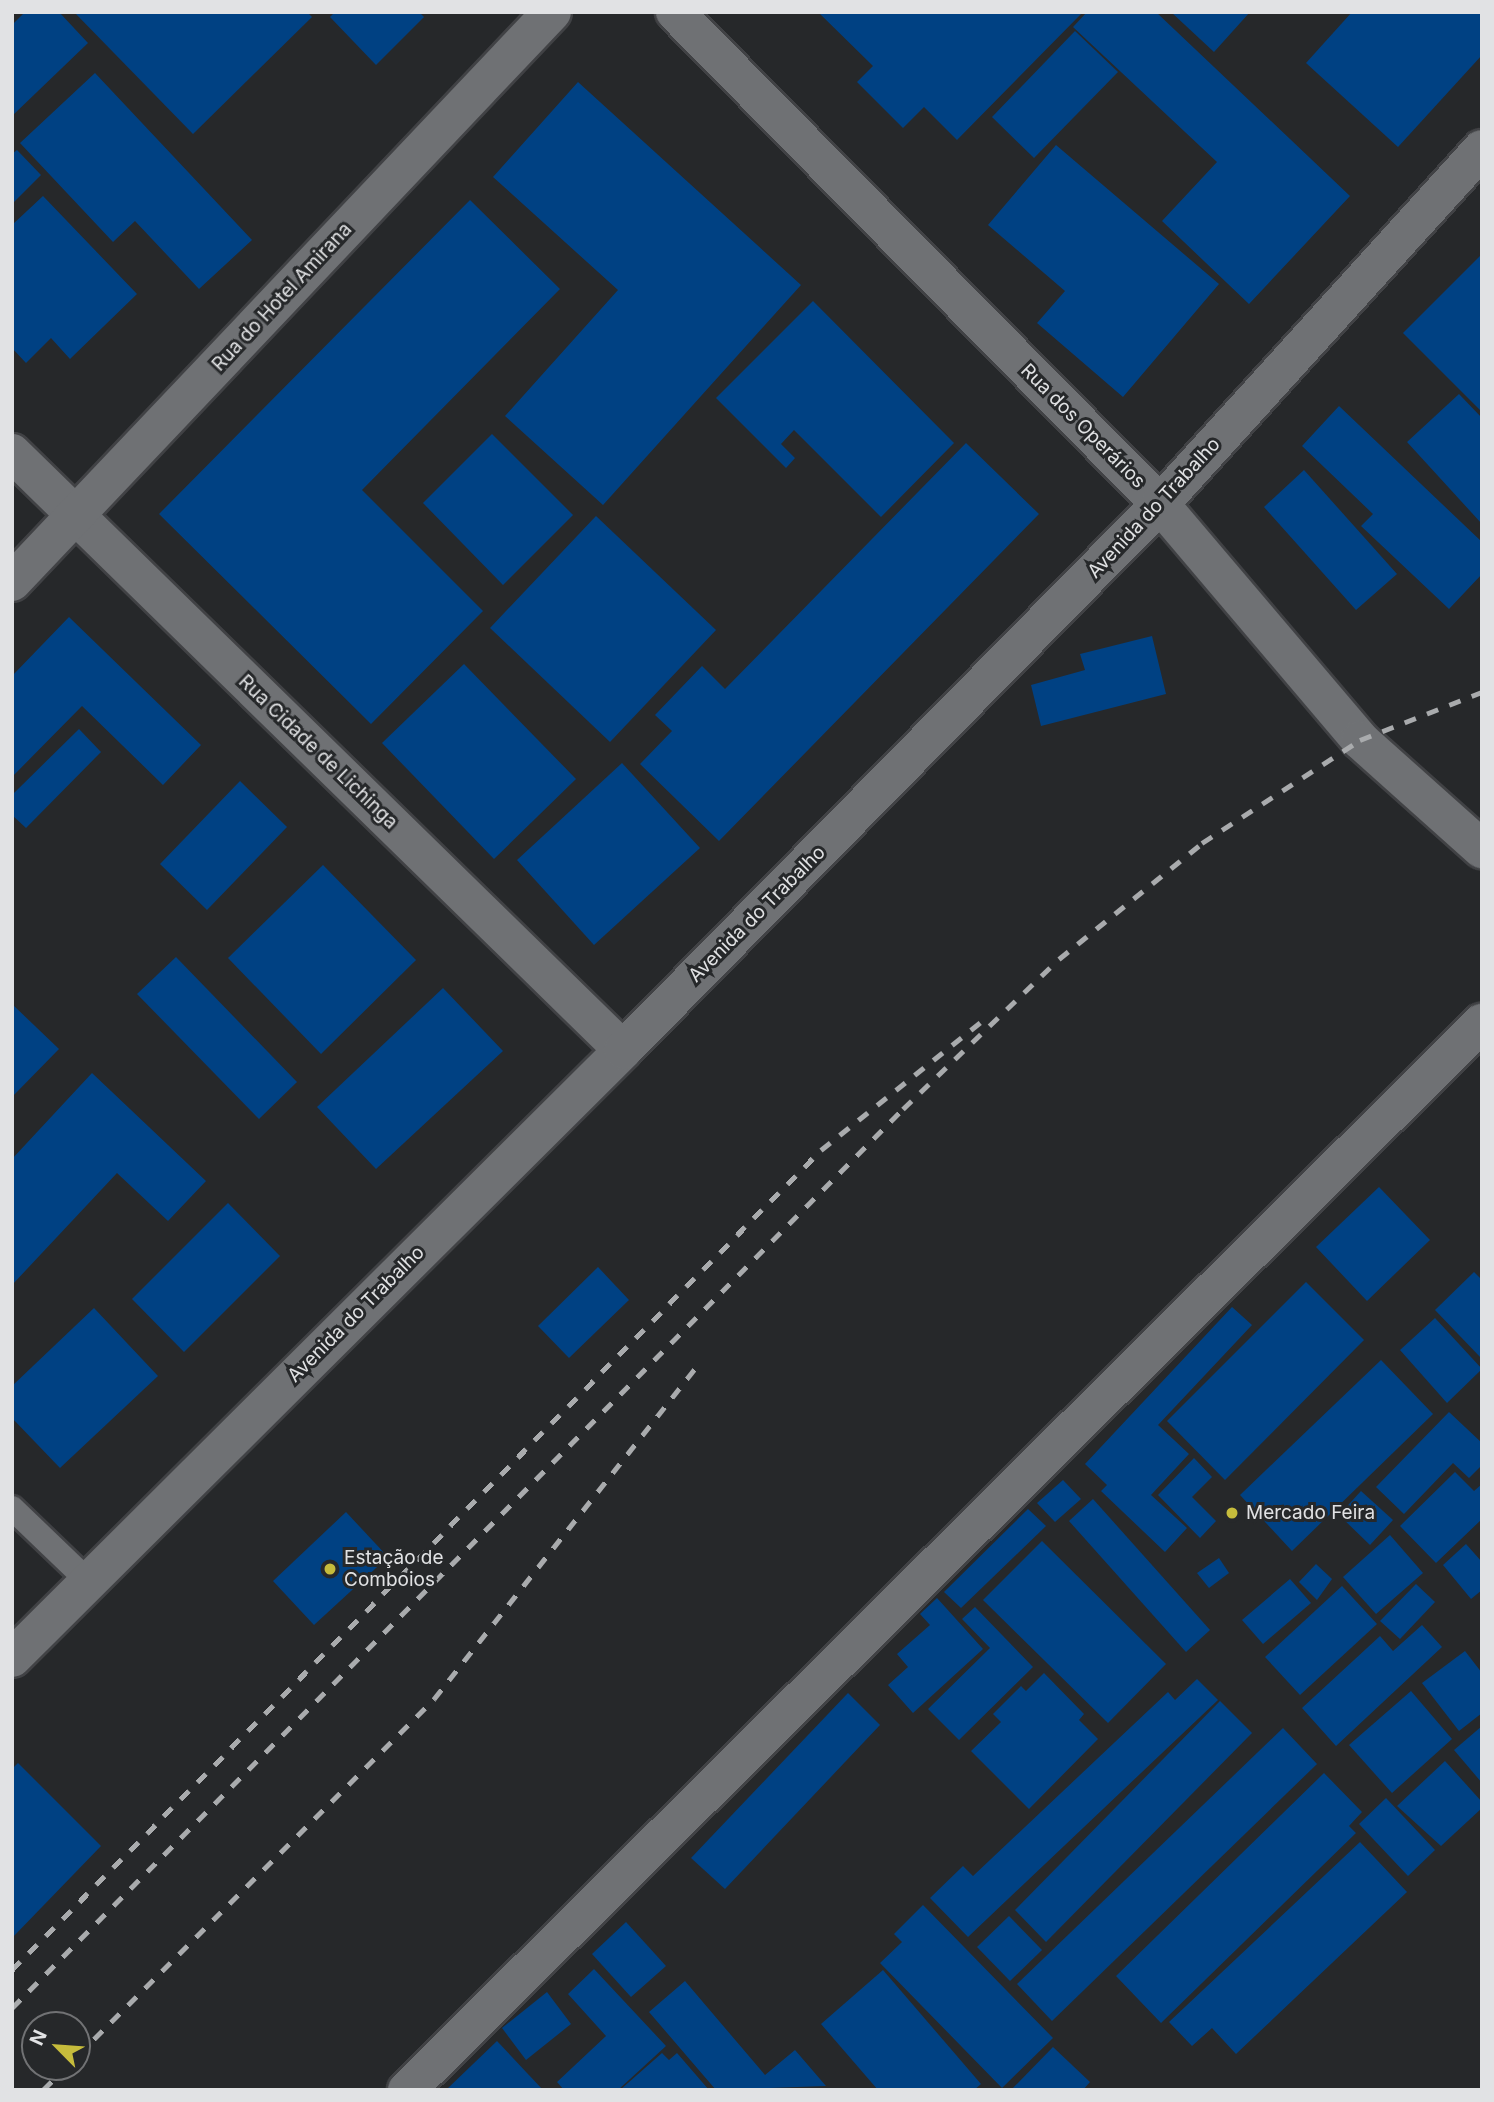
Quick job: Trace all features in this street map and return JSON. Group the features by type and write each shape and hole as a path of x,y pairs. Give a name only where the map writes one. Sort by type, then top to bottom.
{"street":[{"name":"Rua do Hotel Amirana","path":"12,582 552,12"},
{"name":"Rua dos Operários","path":"675,12 1160,504 1360,740 1482,849"},
{"name":"Avenida do Trabalho","path":"12,1658 87,1580 624,1050 1160,504 1482,149"},
{"name":"Rua Cidade de Lichinga","path":"12,453 624,1050"},
{"path":"408,2090 1482,1023"}],"lane":[{"path":"12,1508 87,1580"}],"building":[{"path":"25,12 59,12 88,43 12,116 12,25"},
{"path":"74,12 307,12 312,17 193,134"},
{"path":"335,12 419,12 424,17 376,65 330,17"},
{"path":"818,12 1083,12 957,140 924,107 903,128 857,82 873,66"},
{"path":"1087,12 1156,12 1350,196 1249,304 1162,221 1217,162 1073,27"},
{"path":"1171,12 1250,12 1214,52"},
{"path":"1352,12 1482,12 1482,55 1398,147 1306,63"},
{"path":"1075,31 1118,72 1034,158 992,117"},
{"path":"95,73 252,240 199,289 135,221 113,242 20,143"},
{"path":"578,82 801,285 603,505 505,416 618,290 493,177"},
{"path":"1056,145 1219,284 1123,397 1037,323 1065,291 988,225"},
{"path":"17,150 41,175 12,204 12,154"},
{"path":"43,196 137,294 70,359 51,338 26,363 12,348 12,225"},
{"path":"470,200 560,289 362,490 483,611 371,724 159,514"},
{"path":"1482,254 1482,412 1403,333"},
{"path":"813,301 954,443 881,517 794,430 781,444 795,458 786,468 716,398"},
{"path":"1459,394 1482,418 1482,524 1407,442"},
{"path":"1339,406 1482,542 1482,574 1449,609 1361,526 1373,514 1302,446"},
{"path":"492,434 573,515 503,585 423,503"},
{"path":"966,443 1039,514 719,841 640,764 672,731 655,715 702,666 725,689"},
{"path":"1304,470 1397,574 1356,610 1264,507"},
{"path":"596,516 716,630 610,742 490,628"},
{"path":"69,617 201,745 163,785 82,706 12,777 12,676"},
{"path":"1152,636 1166,694 1041,726 1031,685 1085,670 1080,654"},
{"path":"464,664 576,779 494,859 382,743"},
{"path":"79,729 101,752 26,828 12,815 12,795"},
{"path":"622,763 700,848 594,945 517,860"},
{"path":"240,781 287,827 207,910 160,864"},
{"path":"323,865 416,960 321,1054 228,958"},
{"path":"176,957 297,1082 259,1119 137,994"},
{"path":"443,988 503,1051 376,1169 317,1107"},
{"path":"12,1004 59,1049 12,1097"},
{"path":"92,1073 206,1181 168,1221 117,1173 12,1285 12,1159"},
{"path":"1379,1187 1430,1240 1367,1301 1316,1247"},
{"path":"228,1203 280,1256 184,1352 132,1299"},
{"path":"598,1267 629,1300 569,1358 538,1326"},
{"path":"1474,1272 1482,1280 1482,1359 1435,1310"},
{"path":"1306,1282 1364,1340 1225,1480 1167,1421"},
{"path":"1232,1307 1252,1325 1158,1425 1189,1454 1151,1495 1187,1528 1165,1552 1101,1491 1107,1485 1085,1464"},
{"path":"94,1308 158,1376 60,1468 12,1418 12,1386"},
{"path":"1435,1318 1482,1369 1447,1403 1400,1350"},
{"path":"1381,1360 1433,1414 1292,1551 1240,1495"},
{"path":"1449,1412 1482,1443 1482,1465 1469,1478 1453,1463 1404,1514 1376,1487"},
{"path":"1194,1458 1212,1477 1192,1497 1216,1521 1200,1538 1158,1495"},
{"path":"1455,1472 1474,1491 1482,1484 1482,1519 1436,1563 1400,1526"},
{"path":"1063,1480 1081,1499 1055,1522 1037,1503"},
{"path":"1361,1491 1393,1520 1370,1545 1339,1515"},
{"path":"1093,1499 1210,1630 1186,1652 1069,1521"},
{"path":"1028,1509 1046,1526 961,1608 944,1592"},
{"name":"Estação de Comboios","path":"346,1512 388,1557 314,1625 273,1581"},
{"path":"1390,1535 1423,1573 1376,1614 1343,1577"},
{"path":"1042,1541 1166,1664 1108,1723 983,1600"},
{"path":"1466,1544 1482,1562 1482,1590 1471,1599 1443,1565"},
{"path":"1219,1558 1229,1573 1209,1588 1197,1573"},
{"path":"1316,1564 1332,1579 1317,1600 1299,1582"},
{"path":"1290,1579 1311,1603 1263,1644 1242,1620"},
{"path":"1416,1584 1435,1602 1400,1639 1380,1621"},
{"path":"1342,1586 1377,1624 1300,1695 1265,1657"},
{"path":"937,1598 983,1649 913,1713 888,1685 908,1667 897,1654 930,1625 920,1614"},
{"path":"975,1607 1033,1667 959,1740 928,1709 990,1648 962,1619"},
{"path":"1422,1625 1442,1647 1336,1746 1302,1708 1380,1636 1393,1651"},
{"path":"1465,1651 1482,1673 1482,1713 1459,1731 1422,1683"},
{"path":"1044,1673 1084,1714 1079,1720 1098,1739 1029,1809 971,1751 1001,1722 993,1714 1021,1686 1026,1691"},
{"path":"1197,1679 1218,1700 968,1937 930,1898 963,1866 973,1876 1168,1692 1175,1700"},
{"path":"1411,1691 1452,1739 1392,1793 1349,1745"},
{"path":"848,1693 880,1725 725,1889 691,1858"},
{"path":"1220,1701 1252,1733 1046,1942 1015,1910"},
{"path":"1482,1726 1482,1783 1454,1750"},
{"path":"1283,1728 1317,1764 1052,2021 1017,1984"},
{"path":"1445,1761 1482,1802 1482,1808 1441,1846 1397,1806"},
{"path":"18,1763 101,1846 12,1938 12,1769"},
{"path":"1324,1773 1362,1812 1349,1826 1356,1833 1161,2023 1116,1976"},
{"path":"1386,1798 1435,1850 1408,1876 1359,1824"},
{"path":"1360,1842 1407,1892 1236,2054 1212,2028 1192,2046 1169,2022"},
{"path":"923,1905 1053,2038 1002,2088 880,1963 902,1942 894,1934"},
{"path":"1009,1916 1042,1950 1010,1981 977,1947"},
{"path":"626,1922 666,1966 631,1997 592,1954"},
{"path":"594,1969 666,2046 618,2090 564,2090 557,2082 606,2036 568,1994"},
{"path":"883,1970 981,2084 974,2090 878,2090 821,2024"},
{"path":"685,1981 765,2075 795,2050 826,2086 716,2090 649,2012"},
{"path":"547,1992 571,2024 526,2060 502,2028"},
{"path":"497,2041 543,2090 446,2090"},
{"path":"1053,2047 1090,2082 1083,2090 1011,2090"},
{"path":"662,2053 669,2060 677,2053 709,2090 620,2090"}],"railway":[{"path":"12,2008 903,1109 1059,959 1202,843 1360,740 1482,692"},
{"path":"12,1970 821,1150 983,1020"},
{"path":"91,2042 434,1699 698,1365"},
{"path":"43,2090 52,2081"}],"place":[{"name":"Mercado Feira","path":"1232,1513"},
{"name":"Estação de Comboios","path":"330,1569"}]}
